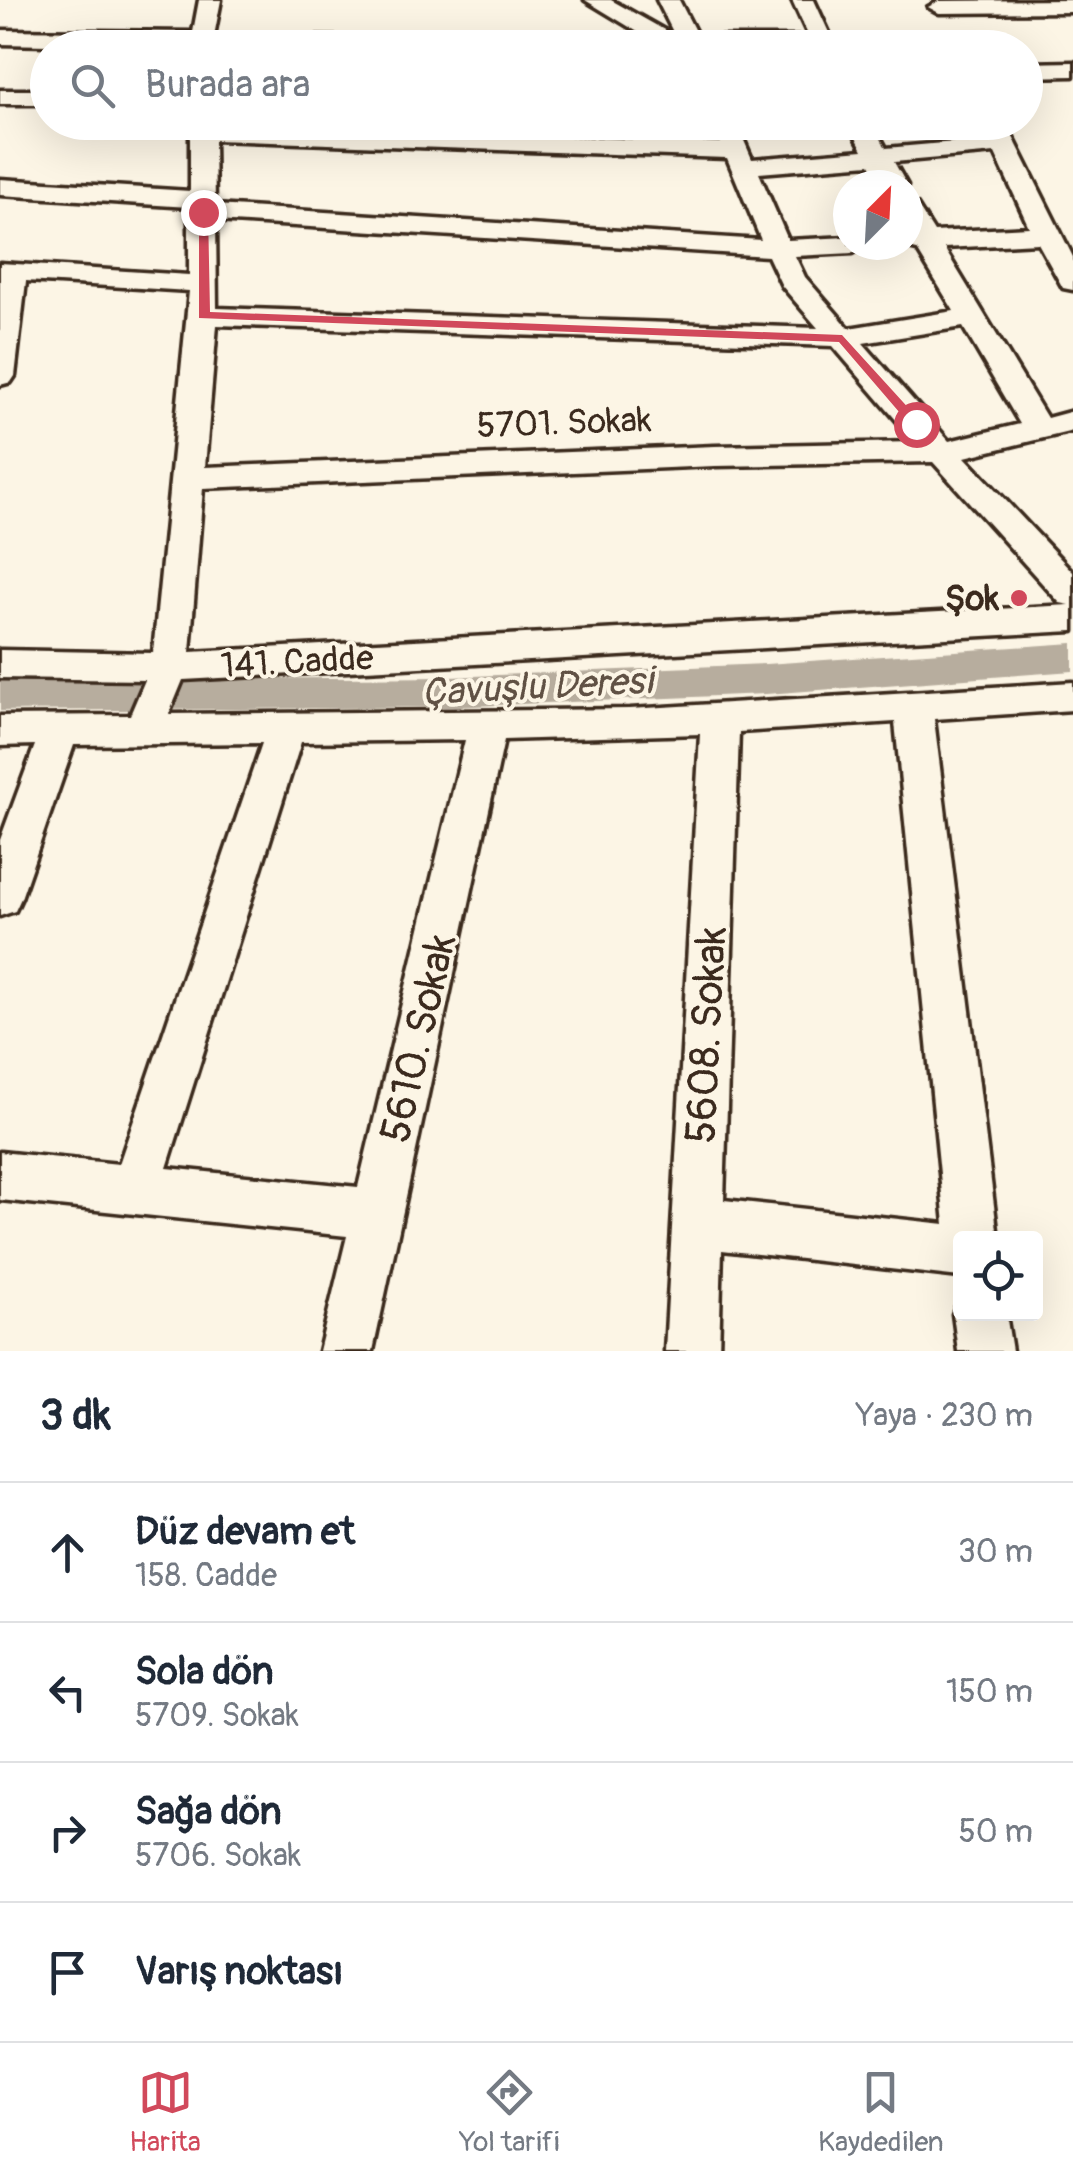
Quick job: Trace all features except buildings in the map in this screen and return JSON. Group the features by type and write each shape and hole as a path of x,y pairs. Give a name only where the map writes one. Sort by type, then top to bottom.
{"street":[{"path":"204,30 210,0"},
{"path":"596,0 653,30"},
{"path":"668,0 679,30"},
{"path":"803,0 817,30"},
{"path":"951,30 937,3 1073,6"},
{"path":"0,37 30,38"},
{"path":"1043,70 1073,69"},
{"path":"0,97 30,97"},
{"path":"143,728 170,668 204,316 202,140"},
{"path":"547,140 740,159 879,157 968,140"},
{"path":"732,140 792,280 1073,594"},
{"path":"870,140 886,170"},
{"path":"1002,140 1073,282"},
{"path":"0,188 778,249 833,246"},
{"path":"923,241 1047,234"},
{"path":"923,249 973,316 1039,430"},
{"path":"0,376 7,272 204,284"},
{"path":"204,316 842,338 973,316"},
{"name":"5701. Sokak","path":"188,478 714,456 944,452 1073,422"},
{"name":"141. Cadde","path":"0,664 170,668 1073,618"},
{"name":"141. Cadde","path":"0,731 488,726 720,718 1073,696"},
{"path":"913,706 971,1231"},
{"name":"5608. Sokak","path":"692,1351 720,718"},
{"name":"5610. Sokak","path":"346,1351 488,726"},
{"path":"135,1189 286,728"},
{"path":"0,898 60,730"},
{"path":"0,1176 378,1214"},
{"path":"697,1222 953,1250"},
{"path":"981,1321 985,1351"}],"waterway":[{"name":"Çavuşlu Deresi","path":"0,696 450,692 766,679 1073,657"}],"place":[{"name":"Şok","path":"1019,598"}],"route":[{"path":"203,212 204,316 842,338 916,424"}]}
